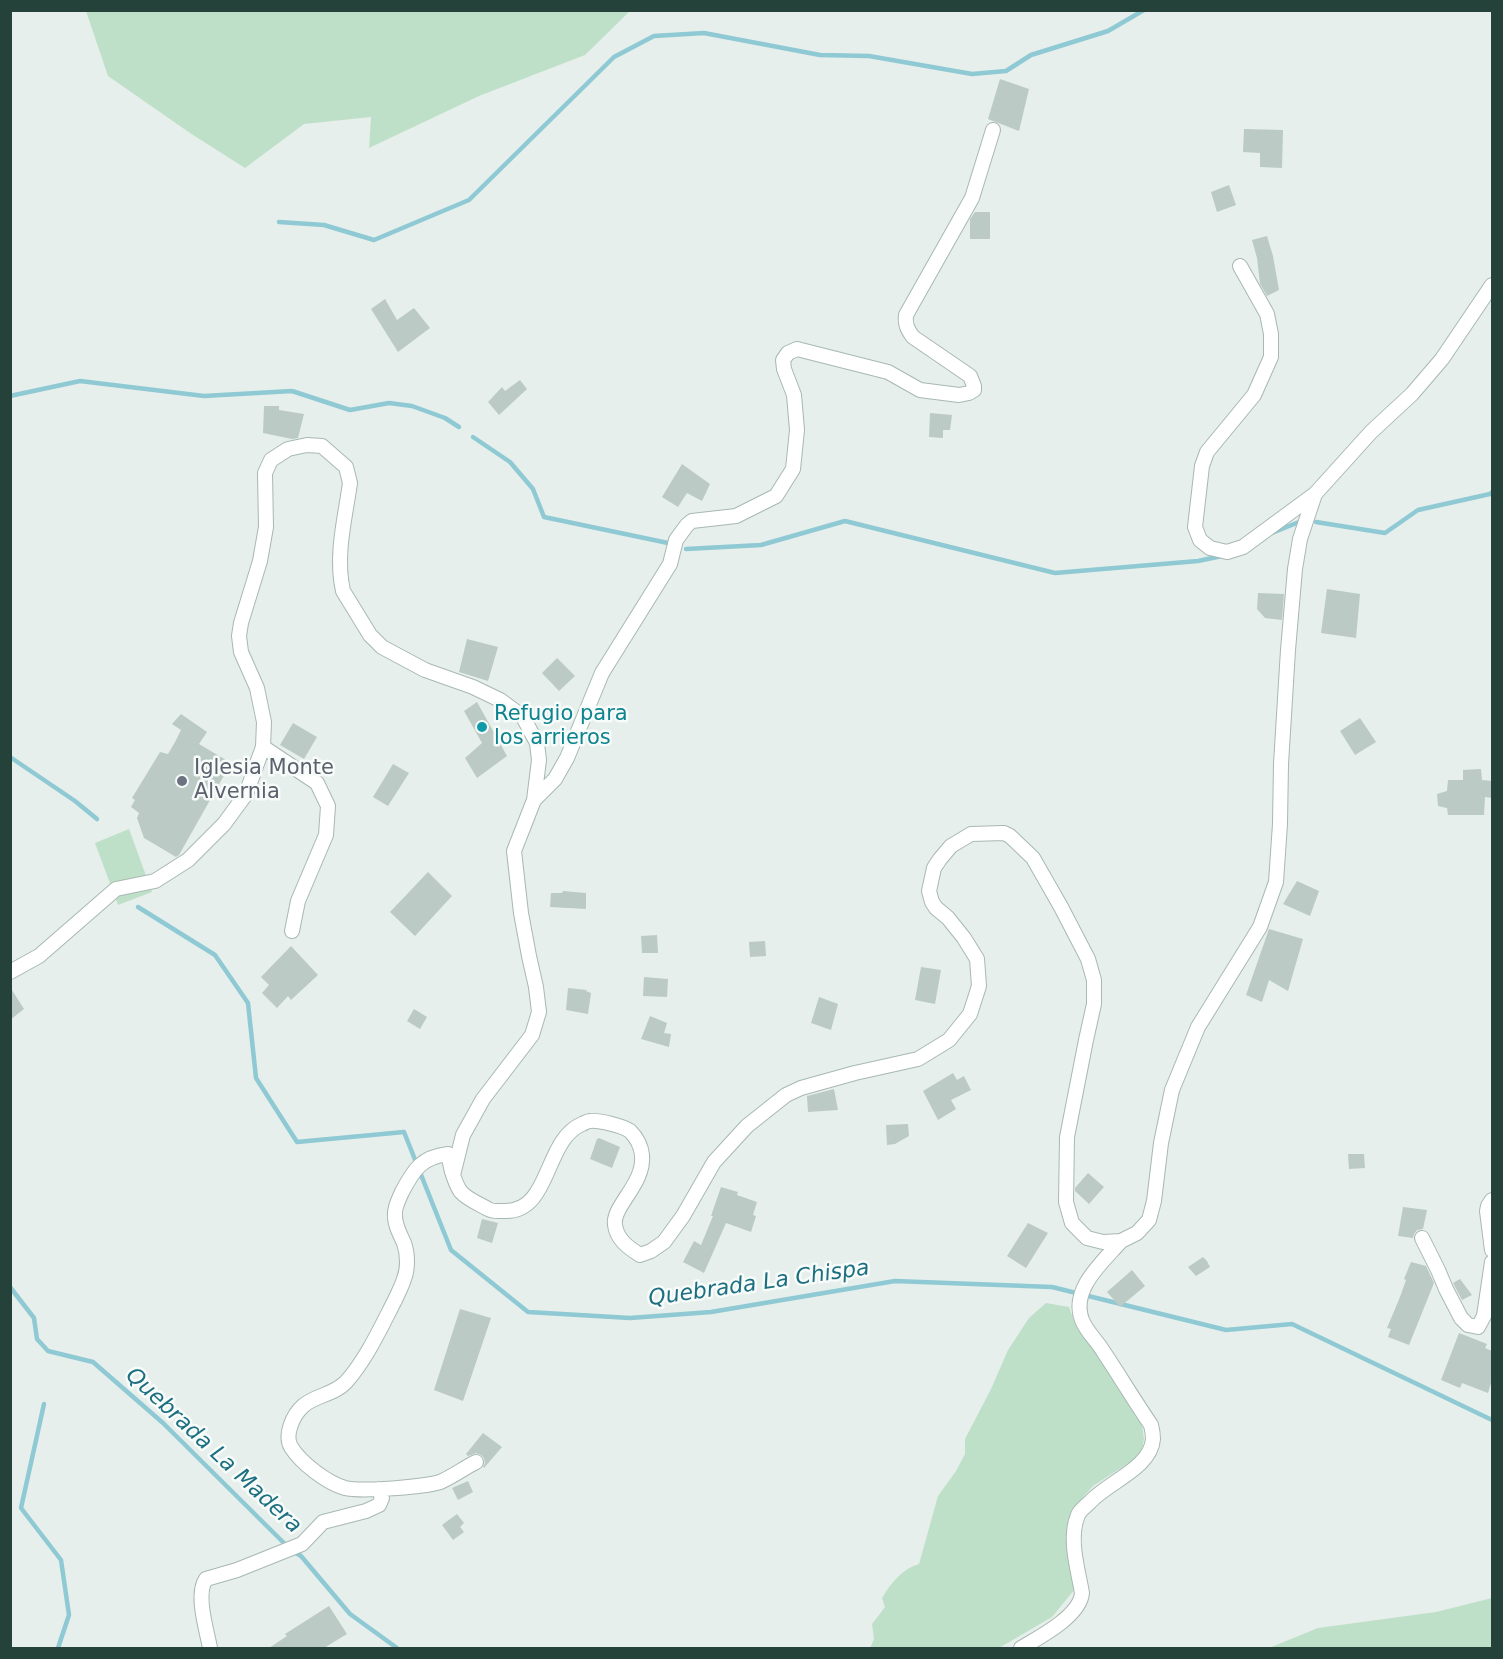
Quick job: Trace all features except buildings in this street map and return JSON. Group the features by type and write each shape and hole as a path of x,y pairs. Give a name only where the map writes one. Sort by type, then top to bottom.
{"street":[{"path":"534,800 555,779 567,758 602,673 670,564 676,540 687,525 692,521 736,516 776,496 793,469 797,430 794,395 784,369 783,360 788,353 798,348 888,372 920,390 958,394 974,390 970,376 913,337 907,329 906,315 972,198 993,130"},
{"path":"1240,266 1267,314 1271,334 1271,357 1254,395 1207,452 1202,466 1195,527 1200,540 1210,548 1227,552 1243,547 1315,494 1371,432 1412,394 1442,358 1492,285"},
{"path":"10,972 39,956 116,890 155,881 189,860 224,824 246,794 263,747 264,722 257,688 241,652 239,636 260,561 266,527 265,473 271,460 288,449 307,445 322,446 346,467 349,474 350,483 340,546 342,584 343,591 370,635 382,647 424,670 473,687 501,700 523,717 537,743 539,760 534,800 514,851 521,913 539,1012 532,1035 483,1099 463,1135 453,1175"},
{"path":"1021,1648 1058,1626 1079,1604 1082,1593 1074,1534 1078,1514 1096,1494 1144,1461 1154,1437 1151,1425 1102,1348 1082,1322 1079,1310 1080,1299 1088,1278 1121,1241 1137,1233 1149,1220 1172,1090 1198,1027 1260,927 1275,882 1280,824 1287,662 1295,570 1300,539 1315,494"},
{"path":"263,747 316,783 328,806 326,835 298,901 292,931"},
{"path":"476,1462 439,1482 400,1488 347,1489 331,1483 307,1464 290,1446 289,1431 296,1414 303,1405 344,1385 356,1369 388,1313 404,1280 407,1266 405,1246 394,1214 397,1203 417,1166 436,1155 448,1155 453,1175 461,1191 472,1201 492,1211 512,1211 525,1206 536,1195 557,1149 570,1131 590,1121 626,1129 639,1143 643,1161 641,1173 615,1219 615,1227 622,1243 628,1248 640,1255 651,1251 664,1242 683,1216 714,1162 747,1126 786,1095 801,1088 844,1076 918,1059 949,1040 970,1014 979,986 977,959 964,938 932,903 929,891 934,868 951,846 972,834 1004,833 1033,858 1088,959 1094,980 1094,1004 1066,1137 1066,1202 1072,1224 1087,1238 1102,1242 1121,1241"},
{"path":"1492,1200 1487,1210 1492,1250"},
{"path":"1422,1238 1461,1318 1468,1325 1478,1327 1484,1316 1492,1262"},
{"path":"210,1648 201,1592 206,1579 237,1570 302,1545 323,1522 366,1511 379,1505 382,1498 379,1488"}],"green space":[{"path":"86,10 630,11 585,55 479,96 369,148 371,117 304,124 245,168 108,76"},
{"path":"129,829 152,892 118,905 95,843"},
{"path":"1046,1303 1069,1307 1075,1323 1092,1344 1141,1419 1144,1439 1141,1455 1093,1486 1072,1510 1066,1544 1075,1589 1052,1617 999,1648 870,1648 874,1639 872,1624 885,1607 882,1598 898,1577 907,1569 919,1564 938,1496 965,1454 965,1439 1008,1350 1029,1318"},
{"path":"1492,1598 1492,1648 1269,1648 1318,1628 1436,1612"}],"waterway":[{"path":"279,222 324,225 374,240 469,200 614,57 654,36 704,33 820,55 869,56 972,74 1006,71 1031,55 1108,31 1144,10"},
{"path":"10,396 80,381 204,396 292,391 350,410 389,403 412,406 445,418 459,427"},
{"path":"473,437 510,462 533,489 544,517 668,543"},
{"path":"1316,522 1385,533 1418,510 1492,492"},
{"path":"686,549 761,545 845,521 1055,573 1198,561 1222,556"},
{"path":"1272,533 1299,522"},
{"name":"Quebrada La Chispa","path":"10,757 75,801 97,819"},
{"name":"Quebrada La Chispa","path":"138,907 215,955 248,1003 256,1078 297,1142 404,1132 451,1250 528,1312 630,1318 711,1312 895,1281 1052,1287 1226,1330 1292,1324 1492,1420"},
{"name":"Quebrada La Madera","path":"10,1287 34,1318 37,1339 48,1351 93,1362 163,1423 291,1550 301,1556 350,1614 397,1648"},
{"path":"44,1404 21,1508 61,1560 69,1615 58,1648"}],"place":[{"name":"Refugio para los arrieros","path":"482,727"},
{"name":"Iglesia Monte Alvernia","path":"182,781"}]}
